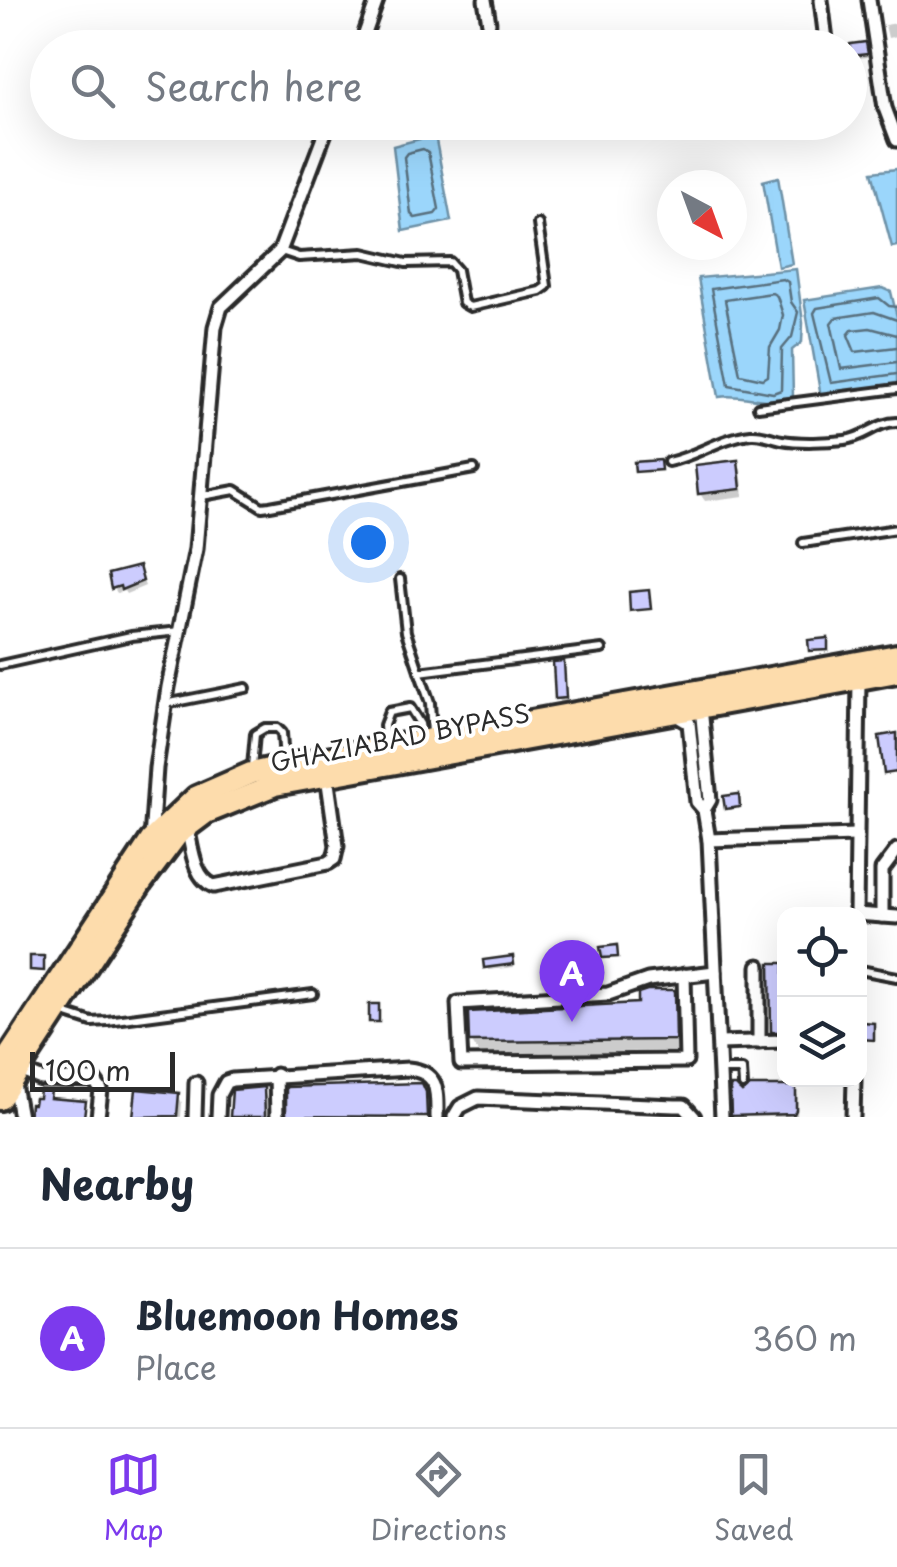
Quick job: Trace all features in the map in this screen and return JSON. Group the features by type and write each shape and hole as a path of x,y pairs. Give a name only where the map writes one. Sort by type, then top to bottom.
{"highway":[{"name":"GHAZIABAD BYPASS","path":"11,1073 58,1011 142,882 187,827 206,813 276,785 897,655"},
{"name":"GHAZIABAD BYPASS","path":"0,1099 11,1073 150,840 196,797 251,773 427,739 672,713 700,699 897,672"}],"street":[{"path":"366,30 377,0"},
{"path":"485,0 490,23"},
{"path":"820,0 824,30"},
{"path":"869,0 884,100 897,140"},
{"path":"150,840 165,704 196,549 216,327 221,307 280,251 322,140"},
{"path":"856,907 859,679"},
{"path":"700,699 710,800 704,810"},
{"path":"672,713 689,722 697,802 704,810 709,840 722,1117"},
{"path":"187,827 199,874 214,886 328,863 334,859 338,846 327,776"},
{"path":"709,840 855,835"},
{"path":"882,916 882,870 897,850"},
{"path":"856,894 880,896"},
{"path":"867,915 897,917"},
{"path":"759,966 759,1042"},
{"path":"684,975 686,1061 460,1063 458,1004 608,994 648,980 684,975 715,972"},
{"path":"720,1043 777,1041"},
{"path":"218,1117 219,1095 226,1082 276,1075 421,1070 437,1084 437,1117"},
{"path":"20,1117 11,1073 41,1079 94,1080 101,1090 98,1117"},
{"path":"276,1075 278,1117"},
{"path":"195,1117 196,1083"},
{"path":"853,1117 854,1087"},
{"path":"454,1117 460,1106 478,1098 684,1106 694,1117"}],"lane":[{"path":"280,251 299,257 363,253 406,263 450,262 457,270 463,303 470,306 545,289 538,224"},
{"path":"758,407 897,389"},
{"path":"668,462 738,436 842,440 858,437 884,423 897,422"},
{"path":"201,496 235,490 262,507 474,469"},
{"path":"803,543 897,529"},
{"path":"400,579 406,632 430,704 427,739"},
{"path":"0,665 131,636 181,631"},
{"path":"420,672 602,649"},
{"path":"165,704 246,688"},
{"path":"386,748 384,726 389,712 410,708 427,739"},
{"path":"251,773 254,734 265,728 277,728 282,733 284,766"},
{"path":"867,971 897,977"},
{"path":"58,1011 92,1022 313,994"},
{"path":"720,1070 742,1070 743,1084"}],"water":[{"path":"436,140 451,221 403,231 393,146"},
{"path":"897,169 897,246 892,247 872,172"},
{"path":"778,177 792,264 778,267 763,181"},
{"path":"796,269 803,323 802,342 792,350 793,398 774,401 719,397 698,278"},
{"path":"882,288 891,292 897,317 897,384 821,397 804,300"}],"building":[{"path":"660,460 661,470 635,472 634,462"},
{"path":"738,460 741,489 698,494 695,465"},
{"path":"139,566 143,581 121,590 120,586 111,589 108,574"},
{"path":"649,590 651,609 630,611 629,592"},
{"path":"828,638 828,650 809,651 808,640"},
{"path":"564,661 566,698 555,699 553,662"},
{"path":"897,733 897,772 884,774 879,736"},
{"path":"739,794 740,807 725,809 723,796"},
{"path":"617,945 618,957 602,958 600,947"},
{"path":"30,956 44,956 44,971 30,970"},
{"path":"513,956 514,964 484,968 483,960"},
{"path":"770,963 777,963 777,1032 771,1032"},
{"path":"675,990 676,1040 469,1042 468,1012 638,1003 638,993"},
{"path":"369,1004 379,1004 379,1022 369,1022"},
{"path":"867,1022 874,1023 874,1040 867,1039"},
{"path":"422,1083 427,1117 286,1116 286,1087"},
{"path":"730,1086 742,1092 750,1086 796,1087 794,1114 731,1116"},
{"path":"264,1087 265,1117 230,1117 232,1090"},
{"path":"136,1089 179,1093 177,1116 133,1117"},
{"path":"40,1090 51,1091 50,1098 86,1101 84,1117 29,1117 30,1104 39,1098"}],"place":[{"name":"Bluemoon Homes","path":"572,1022"}]}
